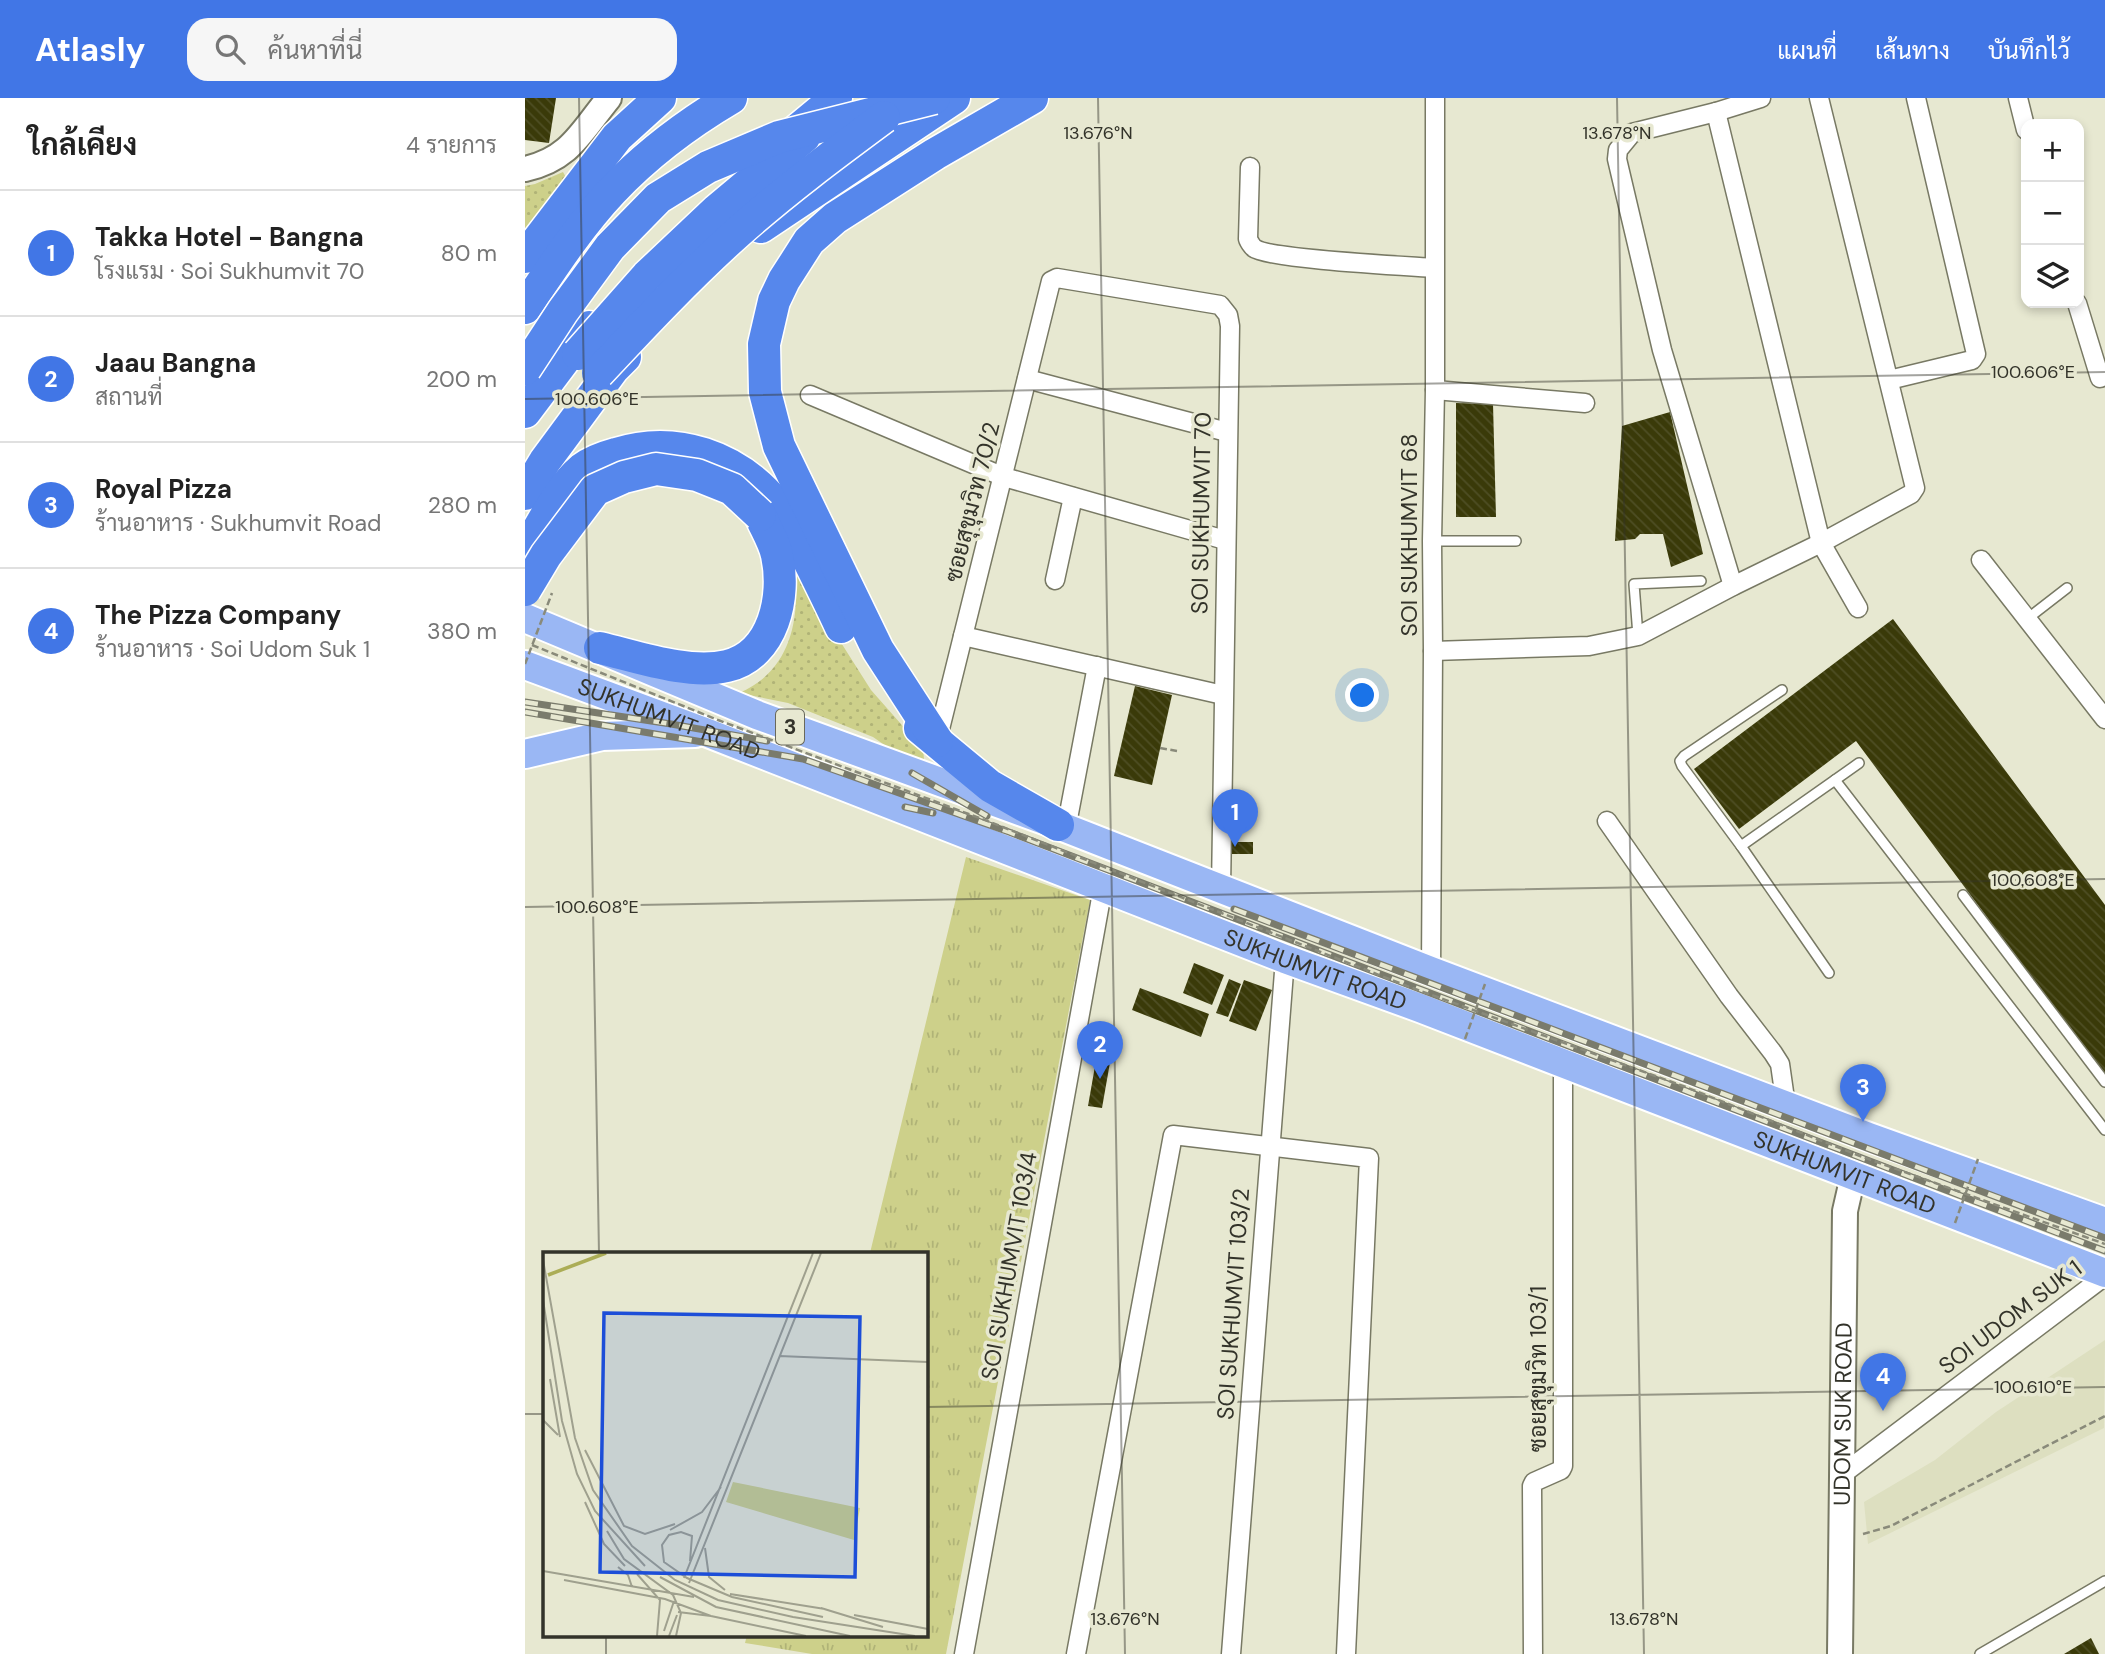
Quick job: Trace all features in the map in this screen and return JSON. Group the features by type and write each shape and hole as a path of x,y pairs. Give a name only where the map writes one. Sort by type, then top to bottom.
{"highway":[{"path":"525,257 617,137 660,98"},
{"path":"525,308 577,234 610,193 662,144 696,118 731,98"},
{"path":"525,412 576,342 650,258 724,189 836,98"},
{"path":"525,432 578,354 647,276 717,209 854,98"},
{"path":"525,474 599,373 656,311 738,232 820,164 911,98"},
{"path":"525,369 610,247 659,198 708,167 779,137 934,98"},
{"path":"525,494 545,461 613,369 689,290 757,230 954,98"},
{"path":"937,741 878,650 779,446 765,392 764,344 771,312 784,280 810,241 826,226 935,154 1032,98"},
{"path":"525,552 563,490 583,468 605,457 631,449 655,446 688,449 716,457 757,482 779,507 860,659 902,712 990,786 1070,830"},
{"path":"538,591 546,555 595,490 624,477 656,469 697,475 732,489 760,515 776,554 780,588 772,628 754,654 727,666 688,668 600,648"}],"main road":[{"path":"525,169 543,165 564,154 609,98"},
{"name":"SUKHUMVIT ROAD","path":"525,618 757,715 1070,830 1430,971 2104,1226"},
{"name":"SUKHUMVIT ROAD","path":"527,658 708,733 2105,1274"},
{"path":"525,754 602,736 708,733"},
{"path":"1420,1009 1430,971"},
{"path":"1853,1176 1869,1137"},
{"name":"UDOM SUK ROAD","path":"1840,1654 1845,1211 1853,1176"}],"street":[{"name":"SOI SUKHUMVIT 68","path":"1430,971 1435,98"},
{"path":"1733,586 1661,350 1617,159 1618,150 1632,133 1761,98"},
{"path":"1433,651 1589,646 1639,636 1821,543 1910,494 1915,488 1819,98"},
{"path":"1889,380 1972,360 1976,354 1916,98"},
{"path":"2018,98 2023,119"},
{"path":"1716,112 1821,543 1858,608"},
{"path":"1250,167 1248,239 1253,248 1307,258 1434,268"},
{"name":"ซอยสุขุมวิท 70/2","path":"937,741 1051,281 1057,278"},
{"name":"SOI SUKHUMVIT 70","path":"1057,278 1220,305 1228,315 1230,326 1221,889"},
{"path":"2078,308 2099,378"},
{"path":"1027,379 1227,432"},
{"path":"1435,390 1585,403"},
{"path":"810,395 1004,477 1225,540"},
{"path":"1055,580 1073,497"},
{"path":"1981,561 2105,719"},
{"path":"963,636 1223,695"},
{"path":"1070,830 1097,666"},
{"path":"1608,821 1729,996 1780,1064 1786,1106"},
{"name":"SOI SUKHUMVIT 103/4","path":"964,1654 1103,887"},
{"name":"SOI SUKHUMVIT 103/2","path":"1231,1654 1285,958"},
{"name":"ซอยสุขุมวิท 103/1","path":"1534,1654 1532,1486 1534,1482 1562,1470 1563,1466 1563,1064"},
{"path":"1076,1654 1173,1135 1369,1158 1346,1654"},
{"name":"SOI UDOM SUK 1","path":"1844,1473 2105,1274"}],"lane":[{"path":"1431,541 1516,541"},
{"path":"1639,636 1634,584 1701,581"},
{"path":"2027,619 2067,588"},
{"path":"1782,690 1680,761 1829,973"},
{"path":"1741,846 1859,763"},
{"path":"1835,780 2105,1130"},
{"path":"1963,895 2105,1082"},
{"path":"1980,1654 2105,1581"}],"path":[{"path":"538,591 527,658 718,720 1003,827 1475,1011 1683,1086 1860,1156 1966,1193 2104,1226"},
{"path":"1160,748 1177,751"},
{"path":"1465,1039 1485,984"},
{"path":"1955,1223 1978,1159"},
{"path":"1842,1539 1891,1526 2105,1416"}],"shaded area":[{"path":"2105,1340 2104,1428 1868,1544 1864,1502 1935,1460 1996,1412"}],"green space":[{"path":"563,172 568,181 525,244 525,186"},
{"path":"792,552 826,619 871,690 923,749 924,759 921,763 912,764 873,737 788,703 739,693 758,682 773,668 784,652 791,634 796,593"},
{"path":"966,857 1090,900 946,1654 812,1654 745,1643 747,1636 927,1636 927,1252 870,1252"}],"building":[{"path":"525,98 556,98 549,143 525,140"},
{"path":"1456,403 1493,404 1496,517 1456,517"},
{"path":"1670,412 1703,554 1671,567 1663,534 1640,534 1635,539 1615,541 1622,426"},
{"path":"1893,619 2105,905 2105,1076 1856,741 1739,829 1694,769"},
{"path":"1135,686 1172,695 1152,785 1114,776"},
{"path":"1226,828 1237,828 1237,842 1253,842 1253,854 1226,854"},
{"path":"1194,963 1224,975 1212,1005 1183,993"},
{"path":"1229,979 1241,984 1228,1017 1216,1013"},
{"path":"1244,980 1272,990 1256,1031 1229,1021"},
{"path":"1140,988 1209,1014 1201,1037 1132,1010"},
{"path":"1098,1049 1112,1051 1102,1108 1088,1106"},
{"path":"2091,1638 2099,1654 2064,1654"}],"railway":[{"path":"525,702 767,741"},
{"path":"525,712 803,759 1009,832 2105,1251"},
{"path":"912,773 987,816"},
{"path":"905,807 933,813"},
{"path":"1234,909 2105,1238"}],"place":[{"name":"Takka Hotel - Bangna","path":"1235,847"},
{"name":"Jaau Bangna","path":"1100,1079"},
{"name":"Royal Pizza","path":"1863,1122"},
{"name":"The Pizza Company","path":"1883,1411"}]}
